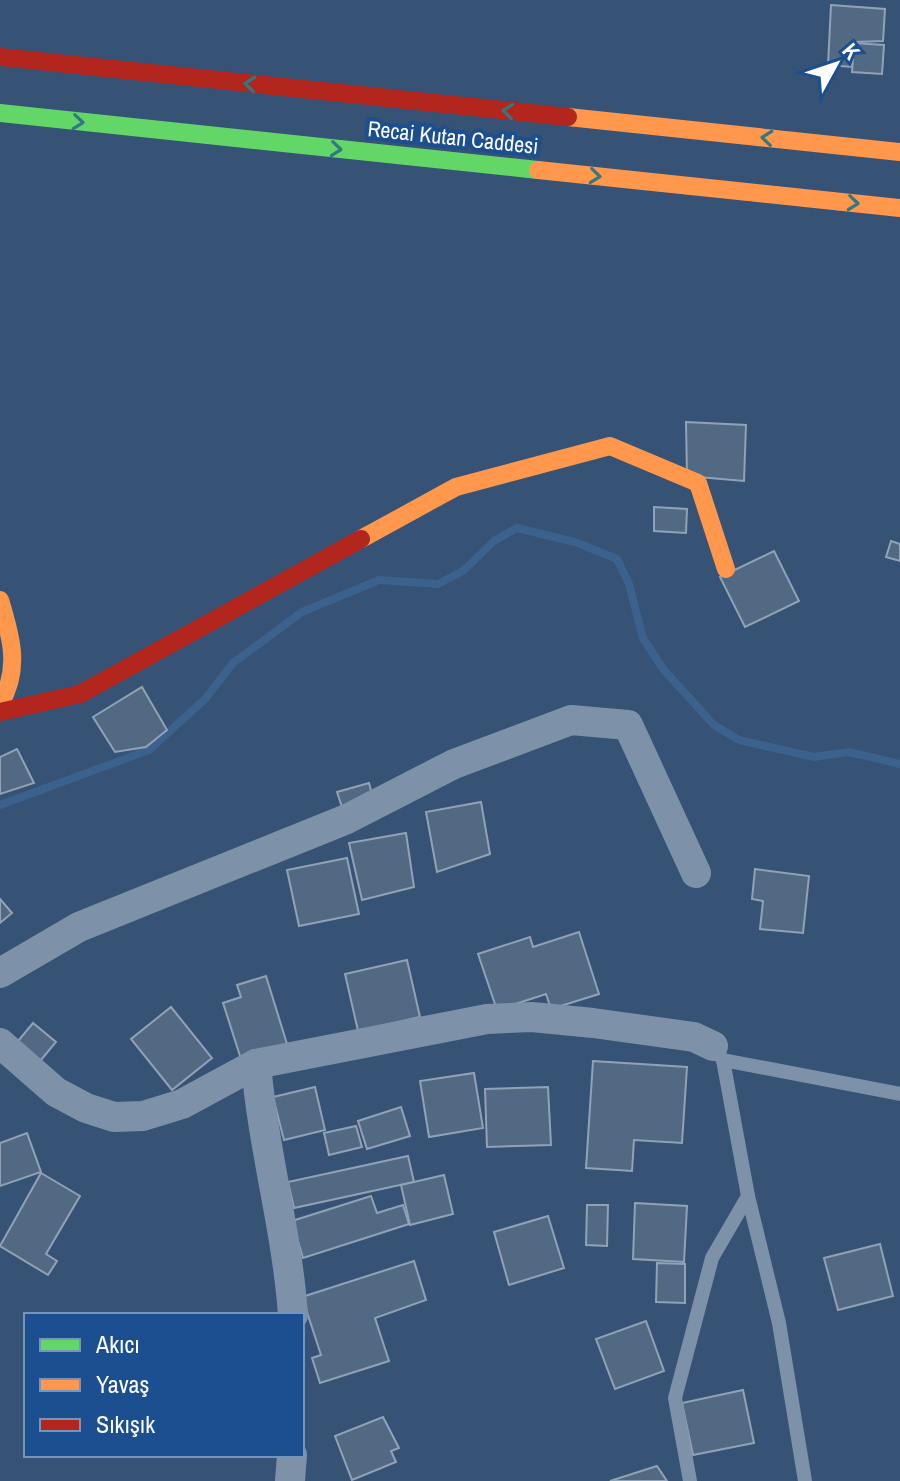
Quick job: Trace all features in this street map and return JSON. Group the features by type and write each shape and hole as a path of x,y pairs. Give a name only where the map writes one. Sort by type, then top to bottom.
{"main road":[{"name":"Recai Kutan Caddesi","path":"0,57 900,152"},
{"name":"Recai Kutan Caddesi","path":"0,113 900,208"},
{"path":"0,712 80,694 456,487 610,446 698,483 726,569"},
{"path":"0,600 12,639 14,675 0,704"}],"street":[{"path":"0,973 79,927 347,819 454,764 571,720 628,725 696,873"},
{"path":"0,1043 56,1092 86,1108 114,1117 143,1116 182,1104 256,1064 460,1024 532,1017 694,1037 718,1053"},
{"path":"256,1064 261,1117 288,1257 293,1313"},
{"path":"290,1481 292,1457"}],"lane":[{"path":"805,1481 779,1323 718,1053 900,1094"},
{"path":"690,1481 675,1398 712,1258 748,1196"}],"building":[{"path":"831,5 885,9 883,41 854,42 852,67 828,65"},
{"path":"854,43 884,45 882,74 852,72"},
{"path":"686,422 746,425 744,481 687,476"},
{"path":"654,507 687,509 686,533 654,531"},
{"path":"891,541 900,544 900,561 886,557"},
{"path":"774,551 799,601 745,627 720,577"},
{"path":"142,687 167,730 146,747 115,752 93,717"},
{"path":"17,749 34,783 0,794 0,757"},
{"path":"369,783 373,798 342,807 337,792"},
{"path":"481,802 490,854 437,872 426,812"},
{"path":"406,833 414,887 362,900 349,843"},
{"path":"347,858 359,914 299,926 287,870"},
{"path":"755,869 809,876 803,933 760,929 763,901 752,899"},
{"path":"0,899 12,913 0,923"},
{"path":"579,932 599,994 551,1009 546,994 497,1010 478,954 530,937 533,947"},
{"path":"407,960 420,1017 358,1031 345,974"},
{"path":"266,976 287,1044 241,1059 223,1003 241,997 237,985"},
{"path":"171,1007 212,1058 172,1090 131,1039"},
{"path":"33,1023 56,1042 36,1066 13,1047"},
{"path":"593,1061 687,1067 682,1143 634,1140 632,1171 586,1168"},
{"path":"474,1073 483,1128 429,1137 420,1081"},
{"path":"315,1087 325,1130 284,1140 273,1097"},
{"path":"548,1087 551,1145 487,1147 485,1089"},
{"path":"401,1107 410,1136 367,1149 358,1121"},
{"path":"356,1126 362,1147 329,1155 324,1133"},
{"path":"27,1133 41,1172 0,1186 0,1143"},
{"path":"408,1156 414,1182 294,1208 288,1182"},
{"path":"41,1173 80,1196 46,1254 57,1261 48,1275 0,1246"},
{"path":"444,1175 453,1214 410,1225 401,1185"},
{"path":"371,1196 377,1213 403,1205 409,1224 303,1258 292,1221"},
{"path":"635,1203 687,1206 684,1262 633,1259"},
{"path":"587,1205 608,1205 607,1246 586,1245"},
{"path":"548,1216 564,1268 509,1285 494,1232"},
{"path":"880,1244 893,1296 838,1310 824,1258"},
{"path":"414,1261 426,1300 375,1318 389,1361 320,1383 312,1358 321,1355 302,1297"},
{"path":"657,1263 685,1264 685,1303 656,1302"},
{"path":"646,1321 664,1371 615,1389 596,1339"},
{"path":"743,1390 754,1443 693,1455 682,1403"},
{"path":"383,1417 399,1448 391,1451 396,1462 352,1480 335,1436"},
{"path":"657,1466 667,1481 610,1481"}],"waterway":[{"path":"0,805 149,750 205,699 233,663 302,612 379,580 438,584 463,571 494,541 517,528 575,542 617,559 629,584 643,638 663,669 714,725 739,740 814,757 849,752 900,764"}],"traffic: fast":[{"path":"0,113 538,170"}],"traffic: slow":[{"path":"568,117 900,152"},
{"path":"538,170 900,208"},
{"path":"361,539 456,487 610,446 698,483 726,569"},
{"path":"0,600 12,652 10,678 0,704"}],"traffic: jam":[{"path":"0,57 568,117"},
{"path":"0,712 80,694 361,539"}]}
